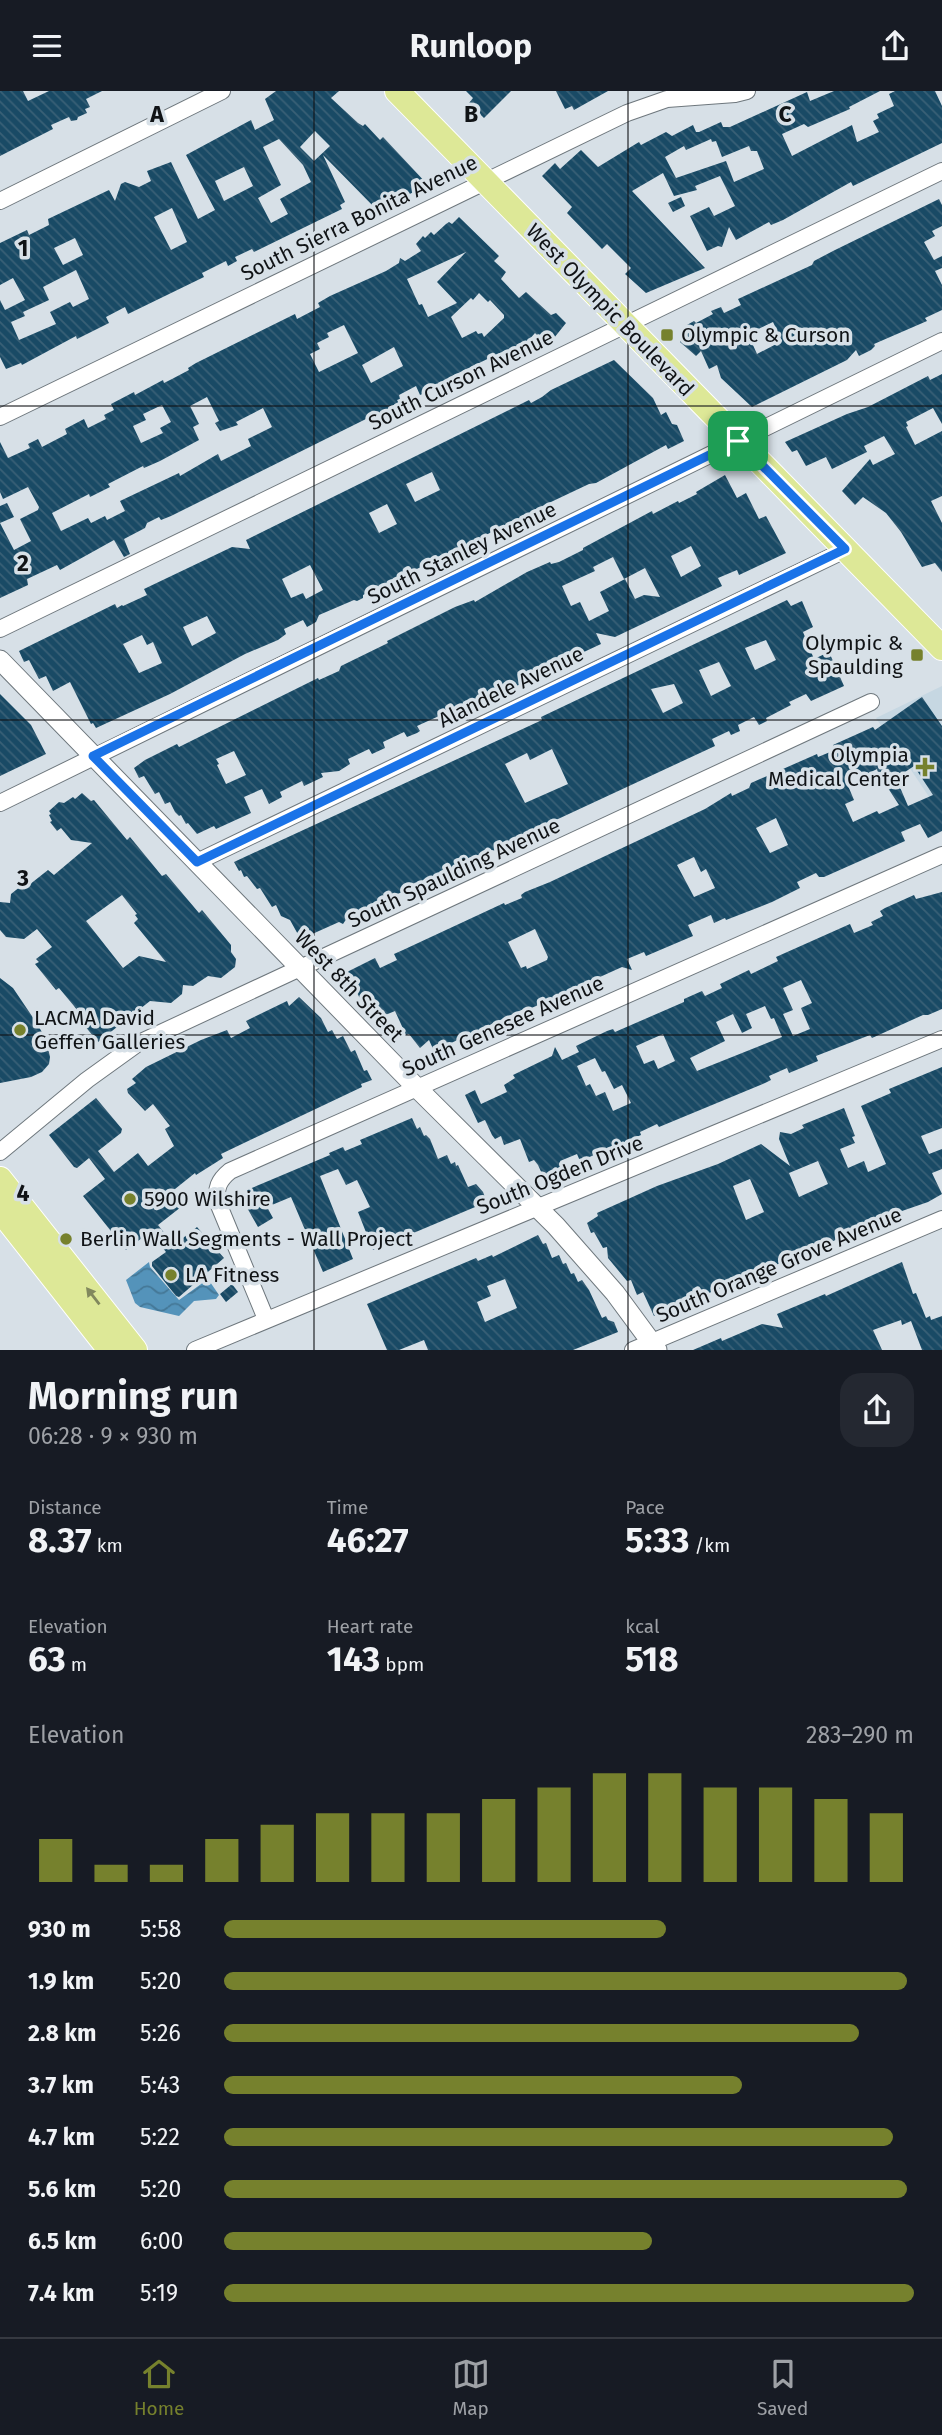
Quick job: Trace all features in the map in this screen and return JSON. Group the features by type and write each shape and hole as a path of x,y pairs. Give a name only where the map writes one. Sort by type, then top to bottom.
{"main road":[{"name":"West Olympic Boulevard","path":"397,91 942,648"},
{"path":"0,1179 135,1350"},
{"path":"0,1210 110,1350"}],"street":[{"path":"0,201 222,91"},
{"name":"South Sierra Bonita Avenue","path":"0,417 627,113 667,99 735,95 747,91"},
{"name":"South Curson Avenue","path":"0,629 942,171"},
{"name":"South Stanley Avenue","path":"0,803 942,341"},
{"name":"Alandele Avenue","path":"197,862 845,549"},
{"name":"West 8th Street","path":"0,660 299,968 580,1251 615,1293 647,1347"},
{"name":"South Spaulding Avenue","path":"0,1152 87,1080 137,1044 871,702"},
{"name":"South Genesee Avenue","path":"266,1319 218,1203 216,1192 223,1176 416,1087 942,855"},
{"name":"South Ogden Drive","path":"195,1350 942,1039"},
{"name":"South Orange Grove Avenue","path":"647,1347 942,1219"}],"shaded area":[{"name":"Olympia Medical Center","path":"942,686 942,816 876,718"}],"water":[{"path":"149,1262 150,1267 179,1300 208,1279 219,1295 216,1299 194,1301 179,1316 140,1307 135,1303 126,1280"}],"building":[{"path":"0,91 23,91 28,101 49,91 102,91 86,99 90,107 85,109 87,113 77,120 71,121 69,117 51,125 53,129 0,156"},
{"path":"276,91 339,91 331,98 358,123 363,126 365,124 380,140 383,137 428,185 377,210 323,155 345,202 340,205 342,209 254,252 252,249 235,257 237,261 228,266 226,261 202,273 204,277 128,314 125,307 106,317 109,323 77,339 76,336 22,365 21,363 6,369 0,357 0,300 5,310 25,300 13,278 0,285 0,243 27,230 29,235 49,225 48,219 109,190 115,201 121,184 125,182 139,187 151,181 147,171 171,162 198,219 215,210 186,155 251,120 255,130 274,120 265,99","holes":["315,131 330,146 314,161 300,147","279,139 303,165 311,182 280,199 288,214 271,223 258,198 281,185 263,147","244,167 253,186 224,201 215,181","172,208 187,242 171,250 154,217","75,238 83,255 63,265 54,248","76,270 89,299 73,307 70,302 50,312 56,324 19,340 11,322 25,316 23,312 49,300 43,287"]},
{"path":"466,91 511,91 484,118 469,103 473,98"},
{"path":"556,91 608,91 574,110 572,106 565,109"},
{"path":"834,91 880,91 849,107 850,109 808,127 804,124 782,134 792,156 852,125 857,142 879,132 873,121 879,118 877,114 894,106 889,94 895,91 935,91 942,106 942,143 853,186 851,182 783,220 771,225 769,222 736,240 729,227 722,247 707,251 690,216 709,207 714,216 735,206 720,176 695,186 697,190 674,196 663,173 632,191 705,268 646,293 625,274 631,268 607,244 602,249 567,213 572,207 542,176 555,163 560,169 581,150 598,167 639,142 641,145 666,132 672,136 693,125 696,132 699,132 721,122 723,127 730,127 807,92 810,101","holes":["711,139 712,142 716,141 722,157 749,146 751,151 757,151 764,169 734,182 726,161 676,178 665,157 684,146 686,150"]},
{"path":"681,197 685,206 673,212 668,203"},
{"path":"939,199 942,205 942,226 932,231 935,236 924,242 934,260 942,256 942,268 935,271 942,285 942,310 925,318 927,321 874,344 871,350 859,356 856,350 847,360 752,407 721,378 717,365 709,369 701,351 696,356 680,342 687,325 713,314 711,311 721,307 724,313 741,305 738,299 812,265 814,261","holes":["773,322 782,341 757,354 748,334"]},
{"path":"459,217 499,256 494,261 506,272 501,279 519,298 526,292 551,315 556,313 566,323 554,338 545,343 535,333 512,359 504,351 450,377 438,385 440,387 420,395 416,386 399,395 400,399 397,400 400,405 376,418 374,415 171,516 161,520 159,517 147,523 145,528 124,539 130,554 124,557 114,540 60,570 57,565 27,579 28,585 0,598 0,523 14,550 31,541 20,519 39,507 28,487 3,499 0,492 0,442 8,458 30,448 28,444 38,439 42,447 67,434 65,429 84,419 88,428 106,419 104,415 114,410 111,404 163,380 164,383 189,370 188,368 196,363 295,314 297,319 320,307 318,303 330,296 386,271 399,263 400,258 405,261 421,251 416,244 423,236 425,238 431,232 434,235","holes":["466,252 437,282 457,303 428,317 407,279","479,293 504,315 484,337 476,331 462,338 451,317 471,298 473,300","344,325 358,353 319,372 310,354 320,349 317,343 329,337 327,333","394,347 403,366 371,383 362,365","207,397 219,421 215,423 220,431 238,425 236,422 263,408 272,427 248,439 251,446 221,461 218,454 180,476 179,473 120,501 125,511 107,520 105,516 91,523 88,518 61,531 52,513 89,494 90,497 110,487 108,484 199,440 193,427 199,424 190,406","162,405 171,422 160,428 163,433 141,443 133,426 146,420 143,414"]},
{"path":"614,360 653,398 661,415 666,412 672,424 677,425 684,441 668,449 666,445 596,483 534,510 525,515 525,519 516,523 514,520 459,553 446,559 445,556 385,587 382,585 357,601 319,615 316,622 307,627 303,620 284,629 286,634 278,640 96,728 91,724 70,682 53,691 46,676 39,679 29,660 24,662 19,651 115,604 117,608 147,595 144,589 232,547 250,549 246,540 529,400 531,403 551,390","holes":["432,472 440,490 415,502 406,484","387,504 397,524 379,533 369,513","310,565 323,590 306,599 303,593 291,598 282,579","207,616 216,633 192,646 183,627","142,635 147,645 153,642 162,663 139,673 123,644"]},
{"path":"942,374 942,424 933,408 906,422 906,427 915,445 942,431 942,496 931,501 942,523 942,572 935,563 922,567 886,513 863,497 855,505 842,491 870,459 873,465 895,454 884,436 864,446 867,452 832,469 826,457 806,466 797,450 792,452 785,442 868,407 928,376 930,380"},
{"path":"725,475 737,498 746,493 759,519 766,516 786,553 739,575 737,570 718,578 722,586 615,637 596,633 601,644 571,658 572,660 478,704 477,702 442,721 439,716 417,726 420,731 417,733 407,737 404,732 383,742 385,748 372,754 369,749 348,759 350,764 339,771 321,773 323,777 304,786 302,781 280,792 282,797 269,804 262,789 244,797 251,813 216,829 214,826 197,834 181,815 175,812 170,802 165,804 159,792 155,794 144,776 139,778 134,768 145,760 177,744 179,747 318,678 319,680 339,671 341,666 388,643 387,641 455,607 474,600 475,602 527,572 550,562 559,562 652,511 653,514 678,501 679,503 697,494 696,492","holes":["691,546 701,566 681,577 671,556","613,557 624,579 645,568 660,597 644,595 635,599 625,579 600,592 609,611 589,621 580,602 571,606 562,586 595,571 593,567","234,751 246,775 226,784 216,759"]},
{"path":"7,503 14,517 0,523 0,506"},
{"path":"787,600 791,606 802,601 813,627 803,632 814,659 829,652 844,686 811,701 806,694 789,702 791,705 766,718 767,721 759,725 754,717 738,725 740,731 731,735 729,731 712,739 715,746 498,847 496,851 492,850 409,890 388,897 347,918 343,924 339,922 300,938 290,920 281,916 276,905 272,907 260,888 257,889 247,876 244,877 234,862 542,720 541,717","holes":["766,640 776,660 755,670 745,648","719,662 731,686 711,696 699,670","674,684 683,703 663,713 651,689","552,749 568,784 525,803 505,764 527,753 530,760"]},
{"path":"0,694 31,725 46,754 0,776"},
{"path":"922,697 942,726 942,831 928,838 920,824 901,832 905,841 824,877 819,877 816,873 797,882 800,888 772,902 726,920 725,918 714,923 711,915 688,925 693,936 646,956 644,952 627,959 632,970 622,967 549,1000 547,1005 543,1003 529,1009 528,1007 434,1051 429,1040 420,1048 409,1034 406,1035 395,1011 378,1018 370,1008 366,1010 356,991 351,993 346,983 342,984 339,976 375,958 380,968 397,960 394,954 504,903 505,905 522,898 521,895 525,892 705,809 731,793 732,796 749,788 751,783 817,754 818,757 835,750 833,745 873,727 875,730","holes":["914,766 933,795 908,806 896,778","877,769 882,787 886,785 899,805 853,822 845,804 854,800 846,781 864,772 865,775","776,818 788,845 770,853 756,828","694,857 701,872 706,869 715,888 694,897 677,865","535,929 547,960 527,969 526,966 521,968 508,942"]},
{"path":"82,793 91,801 94,800 127,840 130,837 162,876 166,874 199,913 202,910 231,945 231,952 236,959 235,967 221,978 208,976 193,986 183,985 182,994 171,1003 150,1001 98,1042 75,1014 78,1012 74,1006 59,988 56,990 35,964 39,962 36,959 52,947 37,929 24,939 6,937 0,930 0,902 10,903 11,894 26,882 29,885 48,870 54,875 92,843 71,840 61,828 57,831 50,822 49,811 59,802 64,803 73,797 75,799","holes":["122,895 137,914 135,915 138,919 134,923 166,962 139,956 123,968 86,921"]},
{"path":"942,892 942,1009 872,1038 870,1035 816,1056 818,1061 789,1073 787,1068 769,1076 771,1080 765,1083 659,1127 657,1124 640,1132 641,1135 580,1161 577,1154 560,1161 563,1168 543,1176 534,1160 529,1162 520,1139 504,1145 501,1136 495,1139 485,1120 478,1123 465,1095 475,1090 481,1104 507,1092 504,1085 515,1078 513,1075 552,1056 555,1047 562,1060 579,1052 576,1046 607,1031 613,1029 615,1032 684,1002 684,999 702,991 705,996 722,988 720,984 749,970 751,974 778,961 776,957 850,924 854,933 873,925 871,922 883,916 880,911 914,895 916,899","holes":["801,980 812,1003 801,1008 810,1029 793,1036 783,1014 793,1010 783,988","765,1006 771,1019 774,1018 782,1037 697,1071 690,1058 725,1041 716,1022 733,1014 742,1033 752,1028 746,1014","663,1034 675,1061 658,1069 654,1060 644,1064 636,1046","595,1058 614,1089 622,1085 631,1103 613,1111 605,1092 596,1096 590,1084 586,1086 577,1066"]},
{"name":"LACMA David Geffen Galleries","path":"0,978 13,988 36,1022 46,1039 50,1057 49,1064 42,1072 0,1083"},
{"path":"299,997 321,1018 328,1032 332,1030 337,1039 343,1036 351,1052 355,1050 364,1071 367,1070 372,1080 221,1154 223,1158 196,1175 195,1173 170,1193 181,1207 158,1225 174,1245 197,1227 224,1258 179,1297 176,1296 152,1266 152,1262 166,1252 150,1232 126,1250 83,1196 105,1179 89,1158 77,1168 74,1167 49,1135 96,1098 122,1129 121,1133 98,1151 114,1172 138,1153 148,1166 174,1146 165,1129 170,1126 153,1104 145,1111 128,1093 127,1089 136,1083 132,1079 146,1067 201,1040 227,1030 231,1038 250,1028 246,1021 287,1001 289,1006"},
{"path":"942,1067 942,1128 921,1136 929,1154 942,1149 942,1169 932,1173 942,1194 928,1202 873,1221 849,1231 850,1234 654,1316 643,1292 637,1295 631,1280 627,1281 608,1258 607,1247 603,1248 594,1232 591,1233 587,1223 598,1216 597,1213 761,1144 790,1166 779,1139 780,1132 791,1134 804,1128 802,1125 844,1108 855,1136 852,1137 855,1143 840,1149 848,1168 864,1161 868,1172 886,1164 861,1106 891,1093 889,1089","holes":["818,1161 828,1184 799,1197 789,1173","750,1179 764,1212 746,1220 733,1186"]},
{"path":"412,1118 417,1129 420,1127 424,1136 430,1139 438,1159 447,1155 451,1164 455,1162 468,1187 476,1184 487,1202 373,1250 358,1212 370,1207 357,1180 346,1185 338,1169 320,1176 353,1259 323,1272 291,1197 267,1207 273,1218 258,1227 242,1199 247,1190 343,1147 345,1151 362,1144 360,1140"},
{"path":"538,1235 543,1244 546,1243 552,1258 559,1255 578,1282 582,1280 602,1318 606,1316 614,1322 618,1332 573,1350 428,1350 424,1340 399,1350 387,1350 367,1304 476,1258 478,1261 492,1255 493,1257","holes":["505,1279 517,1308 485,1322 477,1302 491,1296 487,1286"]},
{"path":"902,1262 913,1294 916,1293 926,1318 930,1316 931,1320 942,1316 942,1350 922,1350 911,1321 902,1325 901,1320 873,1330 882,1350 693,1350 762,1324 783,1328 777,1314 825,1294 826,1296"},
{"path":"232,1284 238,1292 226,1302 220,1294"}],"place":[{"name":"Olympic & Curson","path":"667,335"},
{"name":"Olympic & Spaulding","path":"917,655"},
{"name":"Olympia Medical Center","path":"925,767"},
{"name":"LACMA David Geffen Galleries","path":"20,1030"},
{"name":"5900 Wilshire","path":"130,1199"},
{"name":"Berlin Wall Segments - Wall Project","path":"66,1239"},
{"name":"LA Fitness","path":"171,1275"}],"route":[{"path":"738,441 845,549 197,862 93,756 630,494 738,441"}]}
